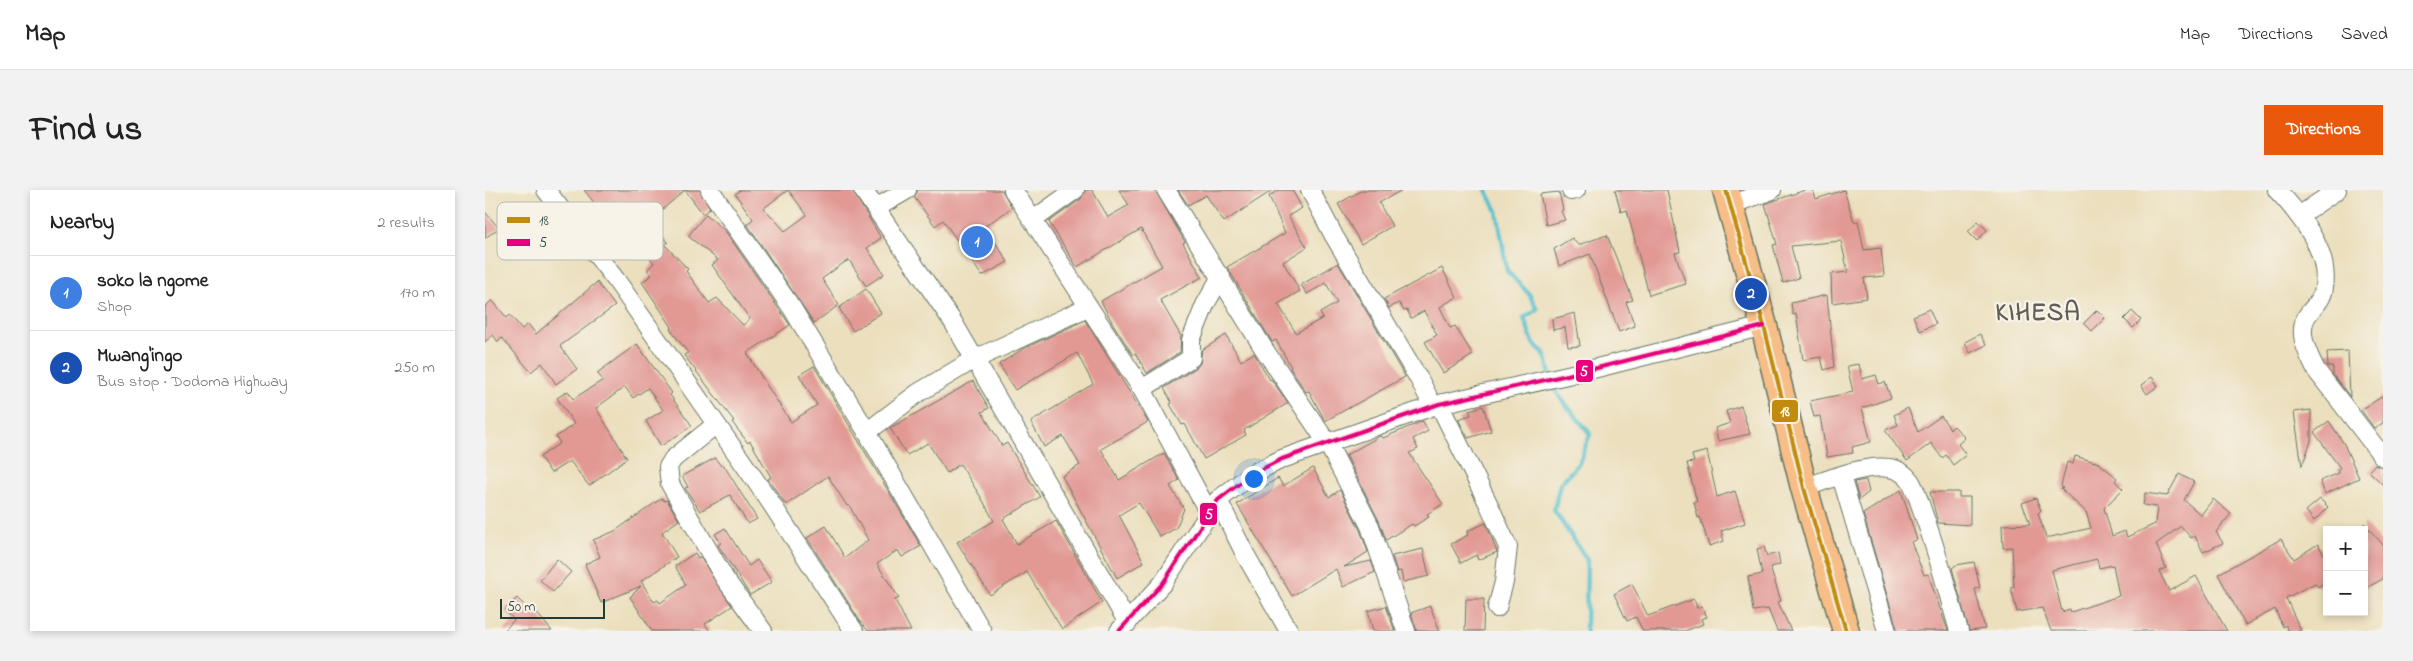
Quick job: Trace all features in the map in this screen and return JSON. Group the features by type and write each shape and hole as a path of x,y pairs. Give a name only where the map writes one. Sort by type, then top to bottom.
{"highway":[{"path":"1728,198 1764,326 1804,488 1846,631"}],"street":[{"path":"546,190 555,202"},
{"path":"710,190 792,308 867,432 982,631"},
{"path":"863,190 953,322 1123,627 1163,583 1214,507 1252,474 1283,458 1328,444 1436,405 1585,371 1764,326"},
{"path":"876,208 907,190"},
{"path":"1013,190 1142,389 1245,554 1289,631"},
{"path":"1033,220 1075,190"},
{"path":"1166,190 1221,276 1264,349 1328,444 1370,526 1406,631"},
{"path":"1310,190 1334,236 1436,405 1489,505 1507,548 1504,582 1497,608"},
{"path":"1728,198 1772,190"},
{"path":"2277,190 2299,216 2319,248 2325,268 2324,288 2319,302 2303,324 2303,338 2309,356 2316,370 2383,457"},
{"path":"2299,216 2337,190"},
{"path":"600,260 771,503 854,631"},
{"path":"1142,389 1191,358 1191,340 1205,306 1221,276"},
{"path":"867,432 918,393 973,360 1088,306"},
{"path":"715,425 673,458 667,467 670,484 725,579 763,631"},
{"path":"1804,488 1841,476 1876,468 1889,468 1902,472 1911,482 1941,564 1959,631"},
{"path":"1841,476 1887,631"}],"building":[{"path":"584,190 685,190 663,209 663,202 594,202"},
{"path":"685,190 700,190 710,208 703,214"},
{"path":"740,190 788,190 852,190 881,238 867,248 884,274 866,286 849,260 842,264 822,279 839,305 814,323 747,224 753,219 735,194","holes":["788,190 807,215 785,231 764,208"]},
{"path":"918,190 1002,190 1012,208 985,226 1008,262 982,276 943,220 935,226 914,197"},
{"path":"1085,190 1092,190 1108,217 1129,205 1119,190 1155,190 1185,242 1183,243 1202,277 1160,300 1181,336 1180,352 1147,373 1135,353 1133,355 1113,324 1101,301 1162,266 1141,229 1077,267 1049,222 1081,199"},
{"path":"1178,190 1273,190 1224,222 1206,195 1188,205"},
{"path":"1279,190 1292,190 1302,208 1288,216 1307,247 1283,262 1300,291 1278,304 1296,333 1323,318 1320,313 1337,303 1326,283 1307,294 1301,285 1338,263 1405,377 1325,421 1309,391 1306,392 1290,368 1276,340 1272,342 1227,267 1285,233 1269,196"},
{"path":"1362,190 1402,190 1379,203 1392,226 1361,244 1338,204"},
{"path":"1615,190 1667,190 1680,252 1675,253 1686,284 1649,295 1627,210 1621,212"},
{"path":"1805,190 1813,190 1816,199 1844,190 1854,222 1858,221 1864,250 1881,248 1884,276 1864,278 1867,298 1832,303 1831,274 1848,272 1841,241 1791,246 1799,278 1783,283 1773,245 1777,244 1765,204"},
{"path":"1559,192 1563,210 1561,211 1565,220 1546,225 1540,194"},
{"path":"485,212 497,226 497,229 485,238"},
{"path":"706,214 726,232 790,325 747,353 769,389 791,422 817,405 799,375 814,366 921,546 902,557 898,550 877,564 899,598 895,600 911,631 868,631 860,621 807,538 826,526 845,558 868,540 849,505 847,506 828,476 786,505 768,479 771,477 750,441 748,443 732,422 734,421 684,355 688,353 670,329 672,327 642,282 652,275 647,270 654,263 651,260 663,260 663,237 668,242 665,245 688,269 686,271 709,303 717,298 743,325 750,319 712,265 718,260 688,236"},
{"path":"1978,221 1987,230 1977,241 1968,232"},
{"path":"1607,235 1633,300 1626,302 1635,326 1619,332 1590,254 1559,266 1554,249 1572,238 1578,245"},
{"path":"1442,268 1457,297 1440,307 1450,328 1455,326 1473,355 1443,373 1425,342 1437,335 1424,311 1411,318 1407,310 1404,311 1399,303 1389,308 1384,299"},
{"path":"597,282 615,306 560,346 577,369 556,384 542,363 531,372 502,338 498,342 493,335 485,342 485,307 492,300 507,318 510,315 522,329 528,324 536,334"},
{"path":"866,289 881,313 853,331 839,308"},
{"path":"1827,295 1834,367 1824,370 1821,357 1803,360 1796,314 1793,315 1791,303"},
{"path":"1929,309 1936,324 1920,331 1913,316"},
{"path":"2097,310 2105,318 2092,331 2084,323"},
{"path":"2132,311 2141,320 2133,328 2124,319"},
{"path":"1575,313 1580,346 1568,347 1565,327 1553,330 1552,319"},
{"path":"1085,320 1148,422 1101,449 1119,480 1164,453 1179,480 1170,486 1184,509 1176,528 1160,537 1139,503 1119,515 1144,562 1117,578 1062,476 1080,465 1063,436 1044,447 1031,422 1093,384 1077,353 1015,390 999,364 1023,349"},
{"path":"1980,334 1986,345 1970,353 1965,342"},
{"path":"1226,335 1241,361 1254,353 1270,380 1288,403 1244,430 1246,435 1204,459 1185,424 1182,425 1170,404 1172,403 1164,388 1197,367 1200,363 1202,350"},
{"path":"637,344 672,393 670,395 692,426 661,446 646,421 663,410 648,388 633,398 625,387 596,408 627,458 589,486 570,461 551,473 540,457 560,443 556,437 574,424 557,398 568,391 573,399 603,380 597,373"},
{"path":"2348,351 2350,397 2333,375 2333,367 2328,367 2327,352"},
{"path":"1859,364 1862,379 1876,375 1879,384 1885,382 1891,398 1862,408 1871,442 1852,447 1853,453 1827,457 1820,416 1814,417 1810,401 1853,392 1847,366"},
{"path":"2152,377 2158,386 2147,394 2141,385"},
{"path":"973,381 989,408 982,412 1002,446 1007,443 1040,497 1003,519 1017,544 1056,521 1102,602 1062,629 1027,572 990,595 957,542 994,521 982,499 960,464 947,473 928,443 907,455 890,428"},
{"path":"2383,396 2383,423 2374,428 2361,410"},
{"path":"1483,406 1491,431 1468,438 1458,419 1471,415 1469,410"},
{"path":"1741,406 1750,434 1718,441 1715,428 1730,423 1726,411"},
{"path":"1908,408 1918,432 1941,416 1950,429 1954,426 1965,438 1958,444 1966,455 1953,465 1946,455 1942,458 1931,443 1907,461 1885,430 1898,425 1894,415"},
{"path":"2311,410 2311,441 2302,466 2294,412"},
{"path":"1423,421 1428,431 1413,439 1418,449 1409,453 1443,504 1427,514 1429,517 1414,526 1412,524 1386,540 1379,521 1346,455 1380,436 1383,438"},
{"path":"2329,421 2344,444 2359,478 2325,494 2320,481 2339,473 2337,469 2340,468 2314,432"},
{"path":"1707,451 1717,497 1735,491 1745,523 1721,531 1724,541 1709,546 1700,517 1698,518 1694,502 1697,502 1687,463 1694,462 1692,455"},
{"path":"2075,456 2099,463 2117,478 2115,481 2123,489 2104,508 2112,536 2125,531 2127,537 2155,524 2157,507 2143,505 2145,493 2167,496 2179,474 2194,482 2184,500 2201,515 2213,499 2231,514 2216,532 2223,543 2203,552 2195,536 2191,538 2181,526 2156,544 2166,568 2159,571 2169,591 2196,576 2227,631 2051,631 2042,608 2017,612 2011,587 2014,587 2012,547 2003,548 2002,525 2030,524 2022,503 2036,498 2041,511 2038,513 2046,538 2091,528 2086,512 2061,489 2063,488 2061,486 2067,462 2073,464","holes":["2097,559 2099,568 2113,565 2119,596 2071,612 2070,609 2062,612 2052,570"]},
{"path":"715,458 721,466 723,464 757,519 748,524 730,495 700,511 685,488 688,487 682,476"},
{"path":"2375,464 2383,467 2383,485 2369,471"},
{"path":"1313,468 1329,497 1340,490 1360,530 1368,552 1344,567 1371,561 1375,572 1343,587 1336,569 1292,596 1237,504 1278,478 1283,486"},
{"path":"1866,480 1869,492 1859,500 1854,482"},
{"path":"1901,490 1917,540 1911,542 1924,575 1928,574 1948,631 1898,631 1897,629 1863,514"},
{"path":"1930,492 1959,492 1959,497 1970,497 1970,525 1938,523"},
{"path":"662,498 664,501 667,500 679,520 662,532 677,557 641,581 654,602 658,600 660,603 686,585 675,566 695,553 698,558 700,557 732,606 705,624 710,631 652,631 630,597 641,586 601,603 585,564 600,557 593,540 615,531"},
{"path":"2320,499 2328,507 2314,521 2306,511"},
{"path":"1486,523 1497,552 1478,560 1476,555 1461,563 1451,544 1468,535 1467,531"},
{"path":"725,528 749,566 757,560 772,582 750,595 718,545 721,543 715,534"},
{"path":"2368,528 2383,545 2383,579 2368,587"},
{"path":"2281,539 2294,559 2318,544 2323,553 2323,583 2318,587 2315,583 2286,598 2301,631 2287,631 2286,625 2283,627 2275,609 2245,625 2218,574"},
{"path":"1764,547 1767,556 1778,553 1780,565 1770,567 1781,601 1778,602 1791,631 1777,631 1768,609 1753,611 1748,577 1762,574 1757,549"},
{"path":"1423,549 1429,576 1403,582 1401,571 1397,572 1392,556"},
{"path":"557,559 571,572 553,592 540,580"},
{"path":"1974,562 1980,588 1975,589 1985,629 1969,631 1952,568 1956,565"},
{"path":"1632,584 1648,616 1694,599 1697,608 1702,606 1707,617 1701,619 1703,624 1685,631 1643,631 1636,617 1627,621 1614,594"},
{"path":"517,598 532,613 535,611 552,631 504,631 514,620 505,610"},
{"path":"1466,599 1484,599 1483,631 1465,631"},
{"path":"1386,606 1395,631 1373,631 1368,611"},
{"path":"1430,606 1440,631 1417,631 1411,613"}],"waterway":[{"path":"1486,190 1497,211 1507,271 1529,294 1537,309 1524,318 1533,343 1544,353 1550,376"},
{"path":"1552,384 1590,434 1579,463 1560,484 1554,510 1587,560 1586,631"}],"transit line":[{"name":"18","path":"1726,190 1764,326 1804,488 1846,631"},
{"name":"5","path":"1119,631 1163,583 1218,500 1252,474 1282,459 1439,404 1585,371 1764,326"}],"place":[{"name":"soko la ngome","path":"977,242"},
{"name":"Mwang'ingo","path":"1751,294"}],"district":[{"name":"KIHESA","path":"2038,311"}]}
